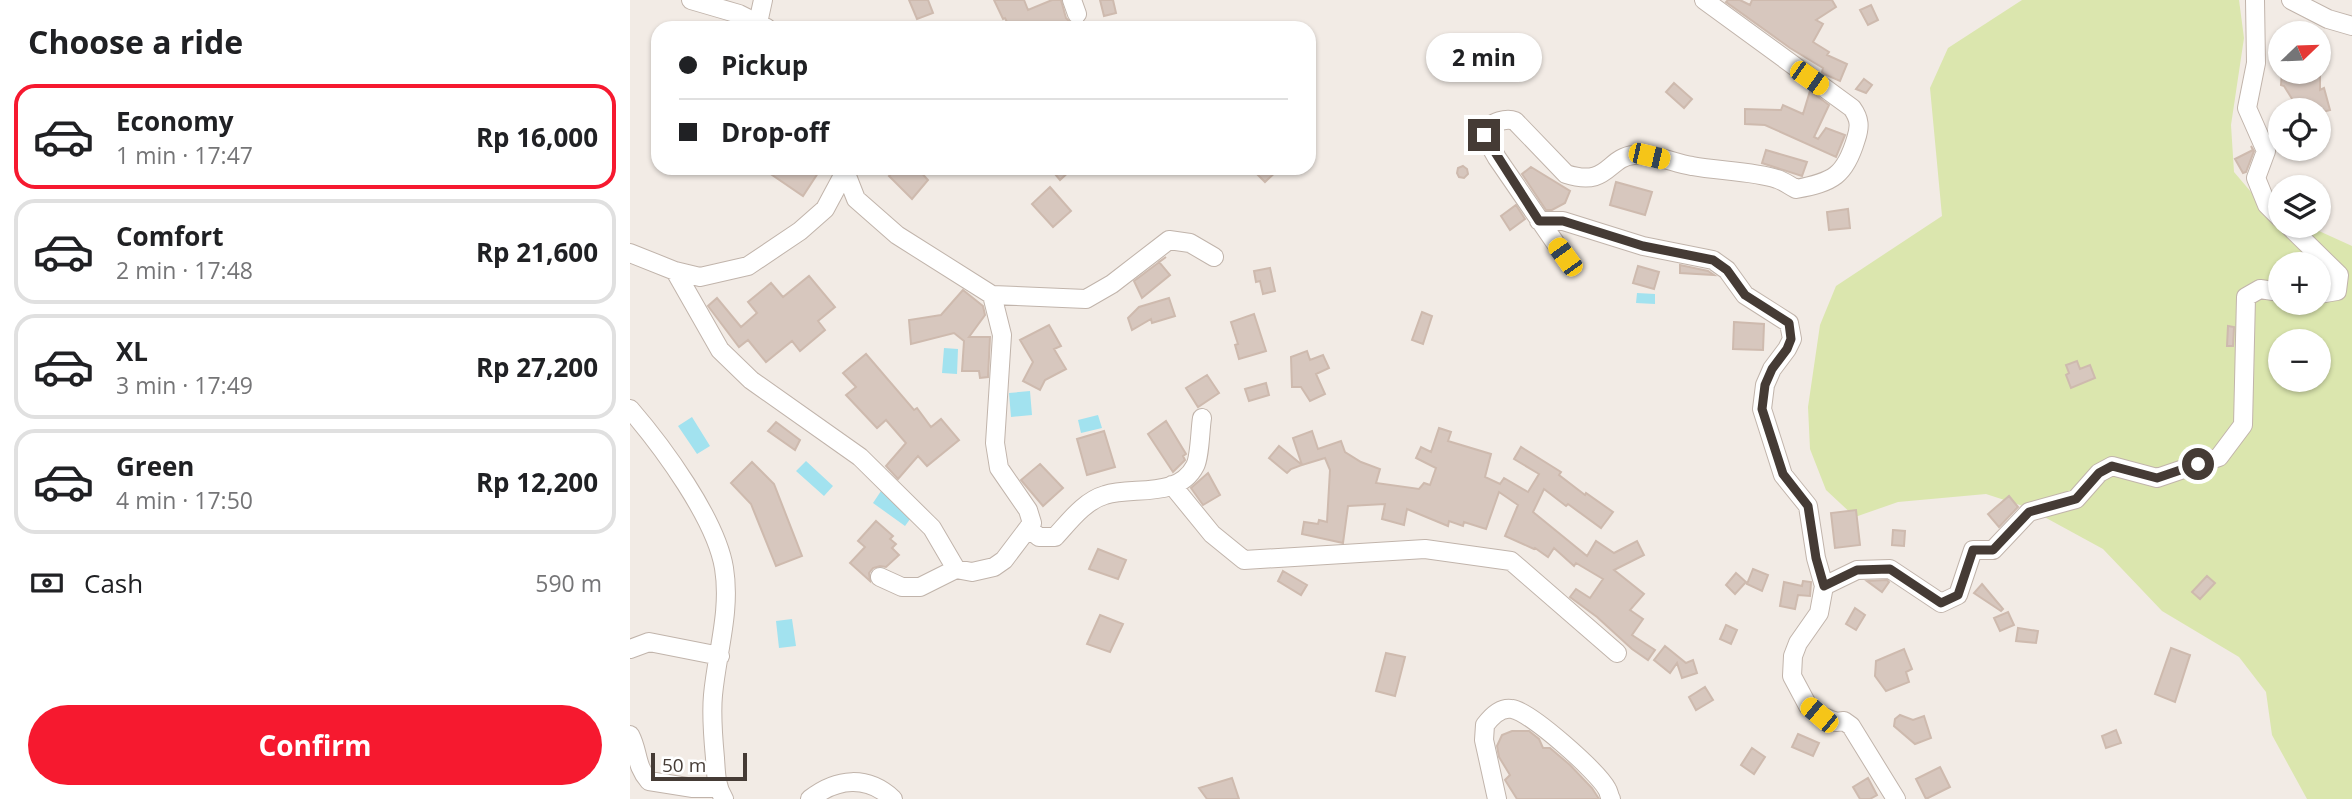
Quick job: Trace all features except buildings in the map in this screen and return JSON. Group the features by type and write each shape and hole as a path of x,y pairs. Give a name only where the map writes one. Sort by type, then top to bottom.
{"street":[{"path":"691,0 754,21"},
{"path":"762,21 763,0"},
{"path":"1565,257 1484,135 1486,128 1492,124 1505,120 1515,121 1557,166 1566,174 1577,178 1599,175 1628,156 1637,154 1689,166 1778,179 1796,189 1823,183 1837,176 1850,160 1859,123 1852,108 1704,0"},
{"path":"2255,0 2256,63 2247,108 2266,151 2256,178 2268,206"},
{"path":"2291,0 2328,19 2352,26"},
{"path":"630,253 676,271 700,277 748,266 800,231 825,209 843,175"},
{"path":"848,175 856,199 897,234 992,295 1086,299 1112,284 1169,240 1190,243 1214,257"},
{"path":"1539,221 1563,221 1643,246 1713,260 1727,270 1745,295 1789,323 1791,339 1765,385 1762,409 1783,474 1808,506 1816,558 1824,586 1819,613 1798,643 1793,656 1792,676 1808,706 1819,715 1836,722 1844,721 1851,726 1896,799"},
{"path":"2301,238 2316,252"},
{"path":"2331,267 2339,275 2337,291 2331,292"},
{"path":"676,271 720,350 760,387 860,457 932,528 956,569"},
{"path":"1824,586 1857,570 1890,569 1941,603 1958,595 1973,550 1993,550 2029,512 2076,499 2099,473 2112,466 2157,478 2219,457 2243,425 2246,297 2260,289 2268,290"},
{"path":"880,577 902,587 920,587 956,569 972,572 994,567 1004,560 1032,523 1028,510 999,468 995,443 1002,335 992,295"},
{"path":"630,409 672,463 716,538 724,568 726,597 712,720 720,794 649,781 640,770 630,735"},
{"path":"1028,528 1039,537 1055,537 1082,508 1104,495 1172,485 1186,478 1196,465 1202,418"},
{"path":"1172,485 1212,534 1244,560 1425,549 1511,561 1617,653"},
{"path":"630,649 649,642 720,656"},
{"path":"1497,799 1484,740 1485,725 1499,712 1509,708 1523,711 1547,729 1599,778 1611,799"},
{"path":"810,799 820,791 846,781 872,784 893,799"}],"green space":[{"path":"2022,0 2239,0 2244,38 2231,125 2234,172 2268,212 2268,238 2331,236 2352,246 2352,799 2307,799 2272,735 2266,692 2239,657 2162,611 2103,549 2026,507 1986,494 1898,502 1855,517 1826,490 1810,449 1808,407 1820,325 1836,286 1942,216 1930,88 1948,48"}],"water":[{"path":"1637,293 1655,294 1655,304 1636,303"},
{"path":"944,348 958,349 957,374 942,373"},
{"path":"1030,391 1032,415 1011,417 1009,393"},
{"path":"1098,415 1102,428 1081,433 1078,420"},
{"path":"692,417 710,446 697,454 678,426"},
{"path":"806,461 833,486 824,496 796,471"},
{"path":"881,491 913,515 905,526 873,503"},
{"path":"792,619 796,646 779,648 776,621"}],"route":[{"path":"1484,135 1539,221 1563,221 1643,246 1713,260 1727,270 1745,295 1789,323 1792,329 1791,339 1765,385 1762,409 1783,474 1808,506 1816,558 1824,586 1857,570 1890,569 1941,603 1958,595 1973,550 1993,550 2029,512 2076,499 2099,473 2112,466 2157,478 2198,464"}]}
